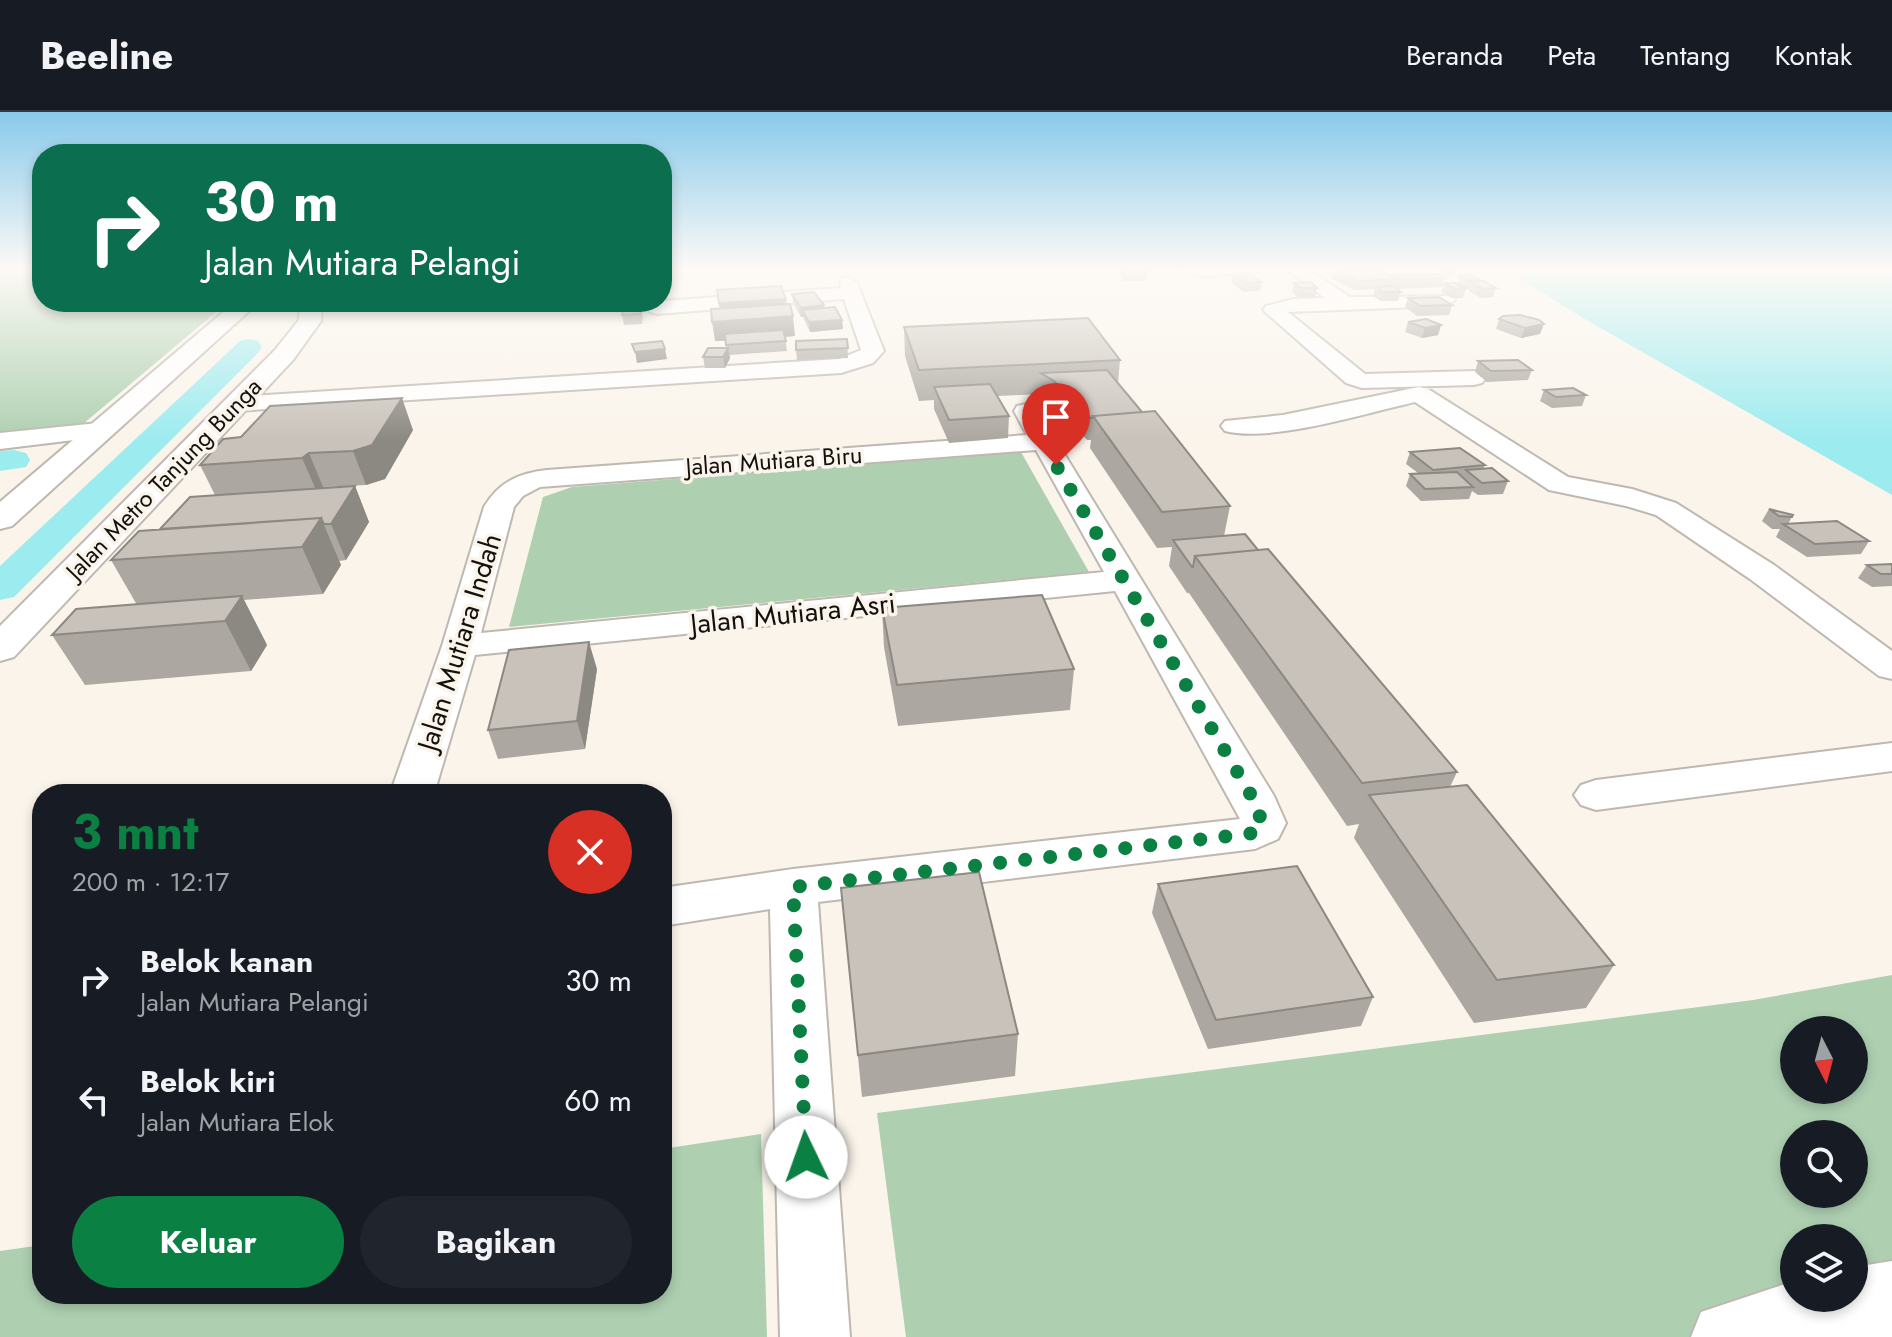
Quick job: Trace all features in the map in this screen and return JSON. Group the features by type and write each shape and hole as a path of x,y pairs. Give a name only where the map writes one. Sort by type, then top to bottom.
{"main road":[{"path":"0,519 207,337 228,326"},
{"name":"Jalan Metro Tanjung Bunga","path":"0,649 284,355 301,326"}],"street":[{"path":"236,404 812,369 847,364 881,350 869,326"},
{"path":"1292,326 1354,378 1362,381 1474,378"},
{"path":"1234,426 1283,423 1419,394 1559,484 1641,500 1666,509 1762,572 1892,668"},
{"path":"672,905 793,887 1255,833 1262,828 1261,813 1026,411"},
{"path":"0,441 98,431"},
{"name":"Jalan Mutiara Biru","path":"509,491 547,478 1042,442"},
{"name":"Jalan Mutiara Indah","path":"415,784 460,646 499,507 509,491"},
{"name":"Jalan Mutiara Asri","path":"460,646 1126,580"},
{"path":"1596,795 1892,757"},
{"path":"793,887 815,1337"},
{"path":"1868,1299 1892,1295"},
{"path":"1726,1337 1804,1312"},
{"path":"1839,1312 1885,1337"}],"green space":[{"path":"0,326 199,326 83,424 0,436"},
{"path":"1021,452 1089,572 509,627 543,497 572,487"},
{"path":"1892,975 1892,1337 906,1337 877,1113 1753,1000"},
{"path":"761,1134 767,1337 0,1337 0,1251 32,1246 32,1304 672,1304 672,1147"}],"water":[{"path":"1597,326 1892,326 1892,495"}],"building":[{"path":"1094,326 1120,360 919,370 904,327"},
{"path":"783,330 786,341 726,345 725,334"},
{"path":"847,339 848,348 796,350 796,341"},
{"path":"662,341 665,349 635,352 632,344"},
{"path":"708,348 728,348 723,357 703,357"},
{"path":"1518,360 1532,370 1491,371 1478,361"},
{"path":"1107,370 1142,412 1089,418 1054,381 1041,373"},
{"path":"990,384 1009,416 949,420 934,387"},
{"path":"1573,388 1586,395 1556,397 1544,390"},
{"path":"402,398 372,445 353,451 309,453 302,458 200,465 223,439 241,437 270,406"},
{"path":"1155,411 1230,506 1162,512 1093,416"},
{"path":"1460,448 1485,465 1433,470 1410,452"},
{"path":"1492,468 1508,481 1482,483 1466,470"},
{"path":"1457,472 1473,487 1425,489 1410,474"},
{"path":"355,486 331,524 324,524 321,518 160,529 190,497"},
{"path":"1769,509 1793,515 1779,516"},
{"path":"321,518 302,547 111,560 139,531"},
{"path":"1837,521 1869,541 1815,544 1783,524"},
{"path":"1245,534 1258,550 1195,556 1193,567 1173,540"},
{"path":"1268,549 1457,772 1362,783 1195,556"},
{"path":"1892,564 1892,574 1881,574 1867,565"},
{"path":"1042,595 1074,669 897,685 882,608"},
{"path":"242,596 225,621 52,635 76,609"},
{"path":"589,642 577,721 488,730 509,650"},
{"path":"1467,785 1614,965 1497,980 1369,795"},
{"path":"1297,866 1373,997 1216,1020 1158,884"},
{"path":"979,872 1018,1034 858,1055 841,888"}],"waterway":[{"path":"0,588 249,347"},
{"path":"0,461 14,460"}],"route":[{"path":"806,1157 793,887 1255,833 1264,823 1258,807 1056,465"}]}
